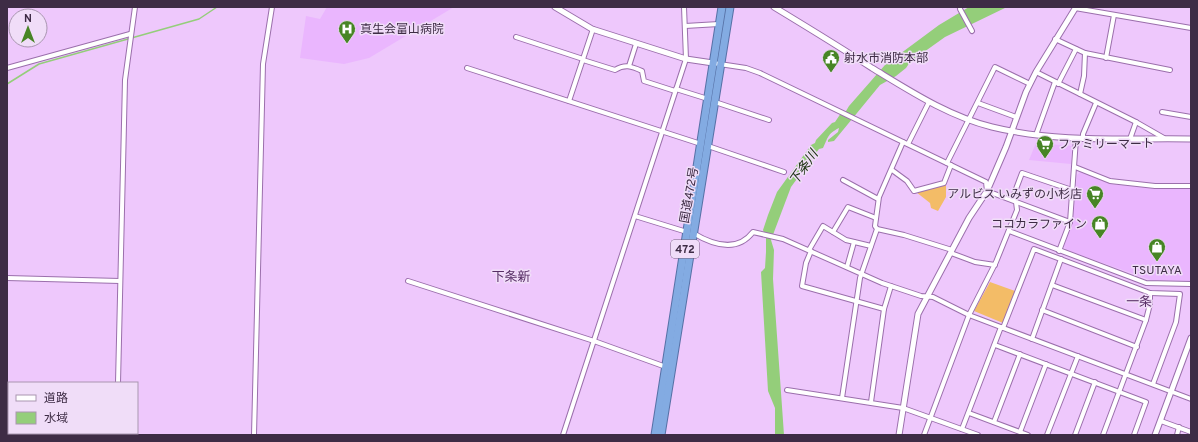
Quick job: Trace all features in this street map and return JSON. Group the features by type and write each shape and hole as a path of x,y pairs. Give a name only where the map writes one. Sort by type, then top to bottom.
{"highway":[{"name":"国道472号","path":"717,64 719,24 722,7"},
{"name":"国道472号","path":"655,435 690,233 717,64 730,7"},
{"name":"国道472号","path":"662,435 690,233"}],"street":[{"path":"118,382 125,80 130,34 135,7"},
{"path":"254,435 263,64 272,7"},
{"path":"555,7 593,29 636,44 686,59 746,68 760,73 986,182 987,191"},
{"path":"563,435 686,59 684,7"},
{"path":"774,7 897,84 929,102 969,119 1036,136 1076,139 1191,139"},
{"path":"899,435 917,318 969,218 987,191 1012,131 1016,117 1036,72 1055,38 1075,7 1191,28"},
{"path":"960,9 972,30"},
{"path":"1106,58 1114,15"},
{"path":"685,26 719,24"},
{"path":"569,101 593,29"},
{"path":"7,68 130,34"},
{"path":"516,37 615,70 621,67 629,66 642,71 644,81 769,120"},
{"path":"1055,38 1085,53 1170,70"},
{"path":"629,66 636,44"},
{"path":"1036,136 1057,83 1076,49"},
{"path":"1080,94 1085,53"},
{"path":"892,170 907,181 914,191 944,183 949,164 969,119 995,67 1030,84"},
{"path":"467,68 784,172"},
{"path":"1036,72 1136,122 1165,139"},
{"path":"908,144 929,102"},
{"path":"978,102 1016,117"},
{"path":"1083,139 1083,134 1096,103"},
{"path":"1162,112 1191,117"},
{"path":"1130,139 1136,122"},
{"path":"1059,251 1070,222 1076,139"},
{"path":"842,398 855,302 877,229 875,226 878,199 903,142"},
{"path":"1075,166 1110,182 1155,186 1191,186"},
{"path":"924,435 969,315 995,265 1017,210 1016,202 1013,197 1022,173 1072,190"},
{"path":"843,180 878,199"},
{"path":"987,191 1070,222"},
{"path":"833,232 848,207 876,218"},
{"path":"635,216 728,246 746,241 753,232 780,238 862,275 922,296 933,297 969,315 1191,398"},
{"path":"871,246 846,240 823,226 810,251 802,286 884,309"},
{"path":"877,229 904,235 975,262 995,265"},
{"path":"1009,231 1146,283 1191,284"},
{"path":"847,267 854,242"},
{"path":"962,429 1034,248 1150,293 1180,294 1176,322 1153,384"},
{"path":"1032,339 1062,259"},
{"path":"7,278 120,281"},
{"path":"408,281 666,367"},
{"path":"1052,285 1146,320"},
{"path":"871,402 884,309 891,286"},
{"path":"1103,435 1146,320 1150,304 1150,293"},
{"path":"1042,310 1137,346"},
{"path":"1156,435 1191,338"},
{"path":"995,345 1146,402 1134,435"},
{"path":"994,422 1020,354"},
{"path":"1047,435 1078,356"},
{"path":"1020,432 1046,364"},
{"path":"1075,435 1095,382"},
{"path":"787,390 904,408 978,435"},
{"path":"969,413 1028,435"},
{"path":"1161,421 1191,432"},
{"path":"1177,435 1179,428"}],"shaded area":[{"name":"真生会富山病院","path":"327,7 454,7 369,58 344,64 300,58 306,16 320,19"},
{"path":"1036,143 1072,146 1071,164 1029,160"},
{"path":"1080,172 1110,184 1155,189 1191,189 1191,281 1151,280 1066,250 1064,246 1073,220 1077,175"},
{"path":"946,184 946,197 938,211 931,208 930,203 916,192"},
{"path":"990,282 1015,291 1003,323 974,311"}],"water":[{"name":"下条川","path":"969,7 1007,7 945,37 910,62 906,68 896,76 880,85 834,141 828,142 828,140 838,132 839,128 830,134 823,148 819,149 791,187 771,240 774,250 773,279 784,435 775,435 775,408 768,391 761,272 765,268 766,252 766,238 763,230 777,192 811,145 815,143 832,123 835,122 841,113 846,111 885,65 939,25"}],"waterway":[{"path":"7,84 39,64 199,19 217,7"}],"place":[{"name":"真生会富山病院","path":"347,44"},
{"name":"射水市消防本部","path":"831,73"},
{"name":"ファミリーマート","path":"1045,159"},
{"name":"アルビス いみずの小杉店","path":"1095,209"},
{"name":"ココカラファイン","path":"1100,239"},
{"name":"TSUTAYA","path":"1157,262"}],"district":[{"name":"下条新","path":"511,276"},
{"name":"一条","path":"1139,301"}]}
